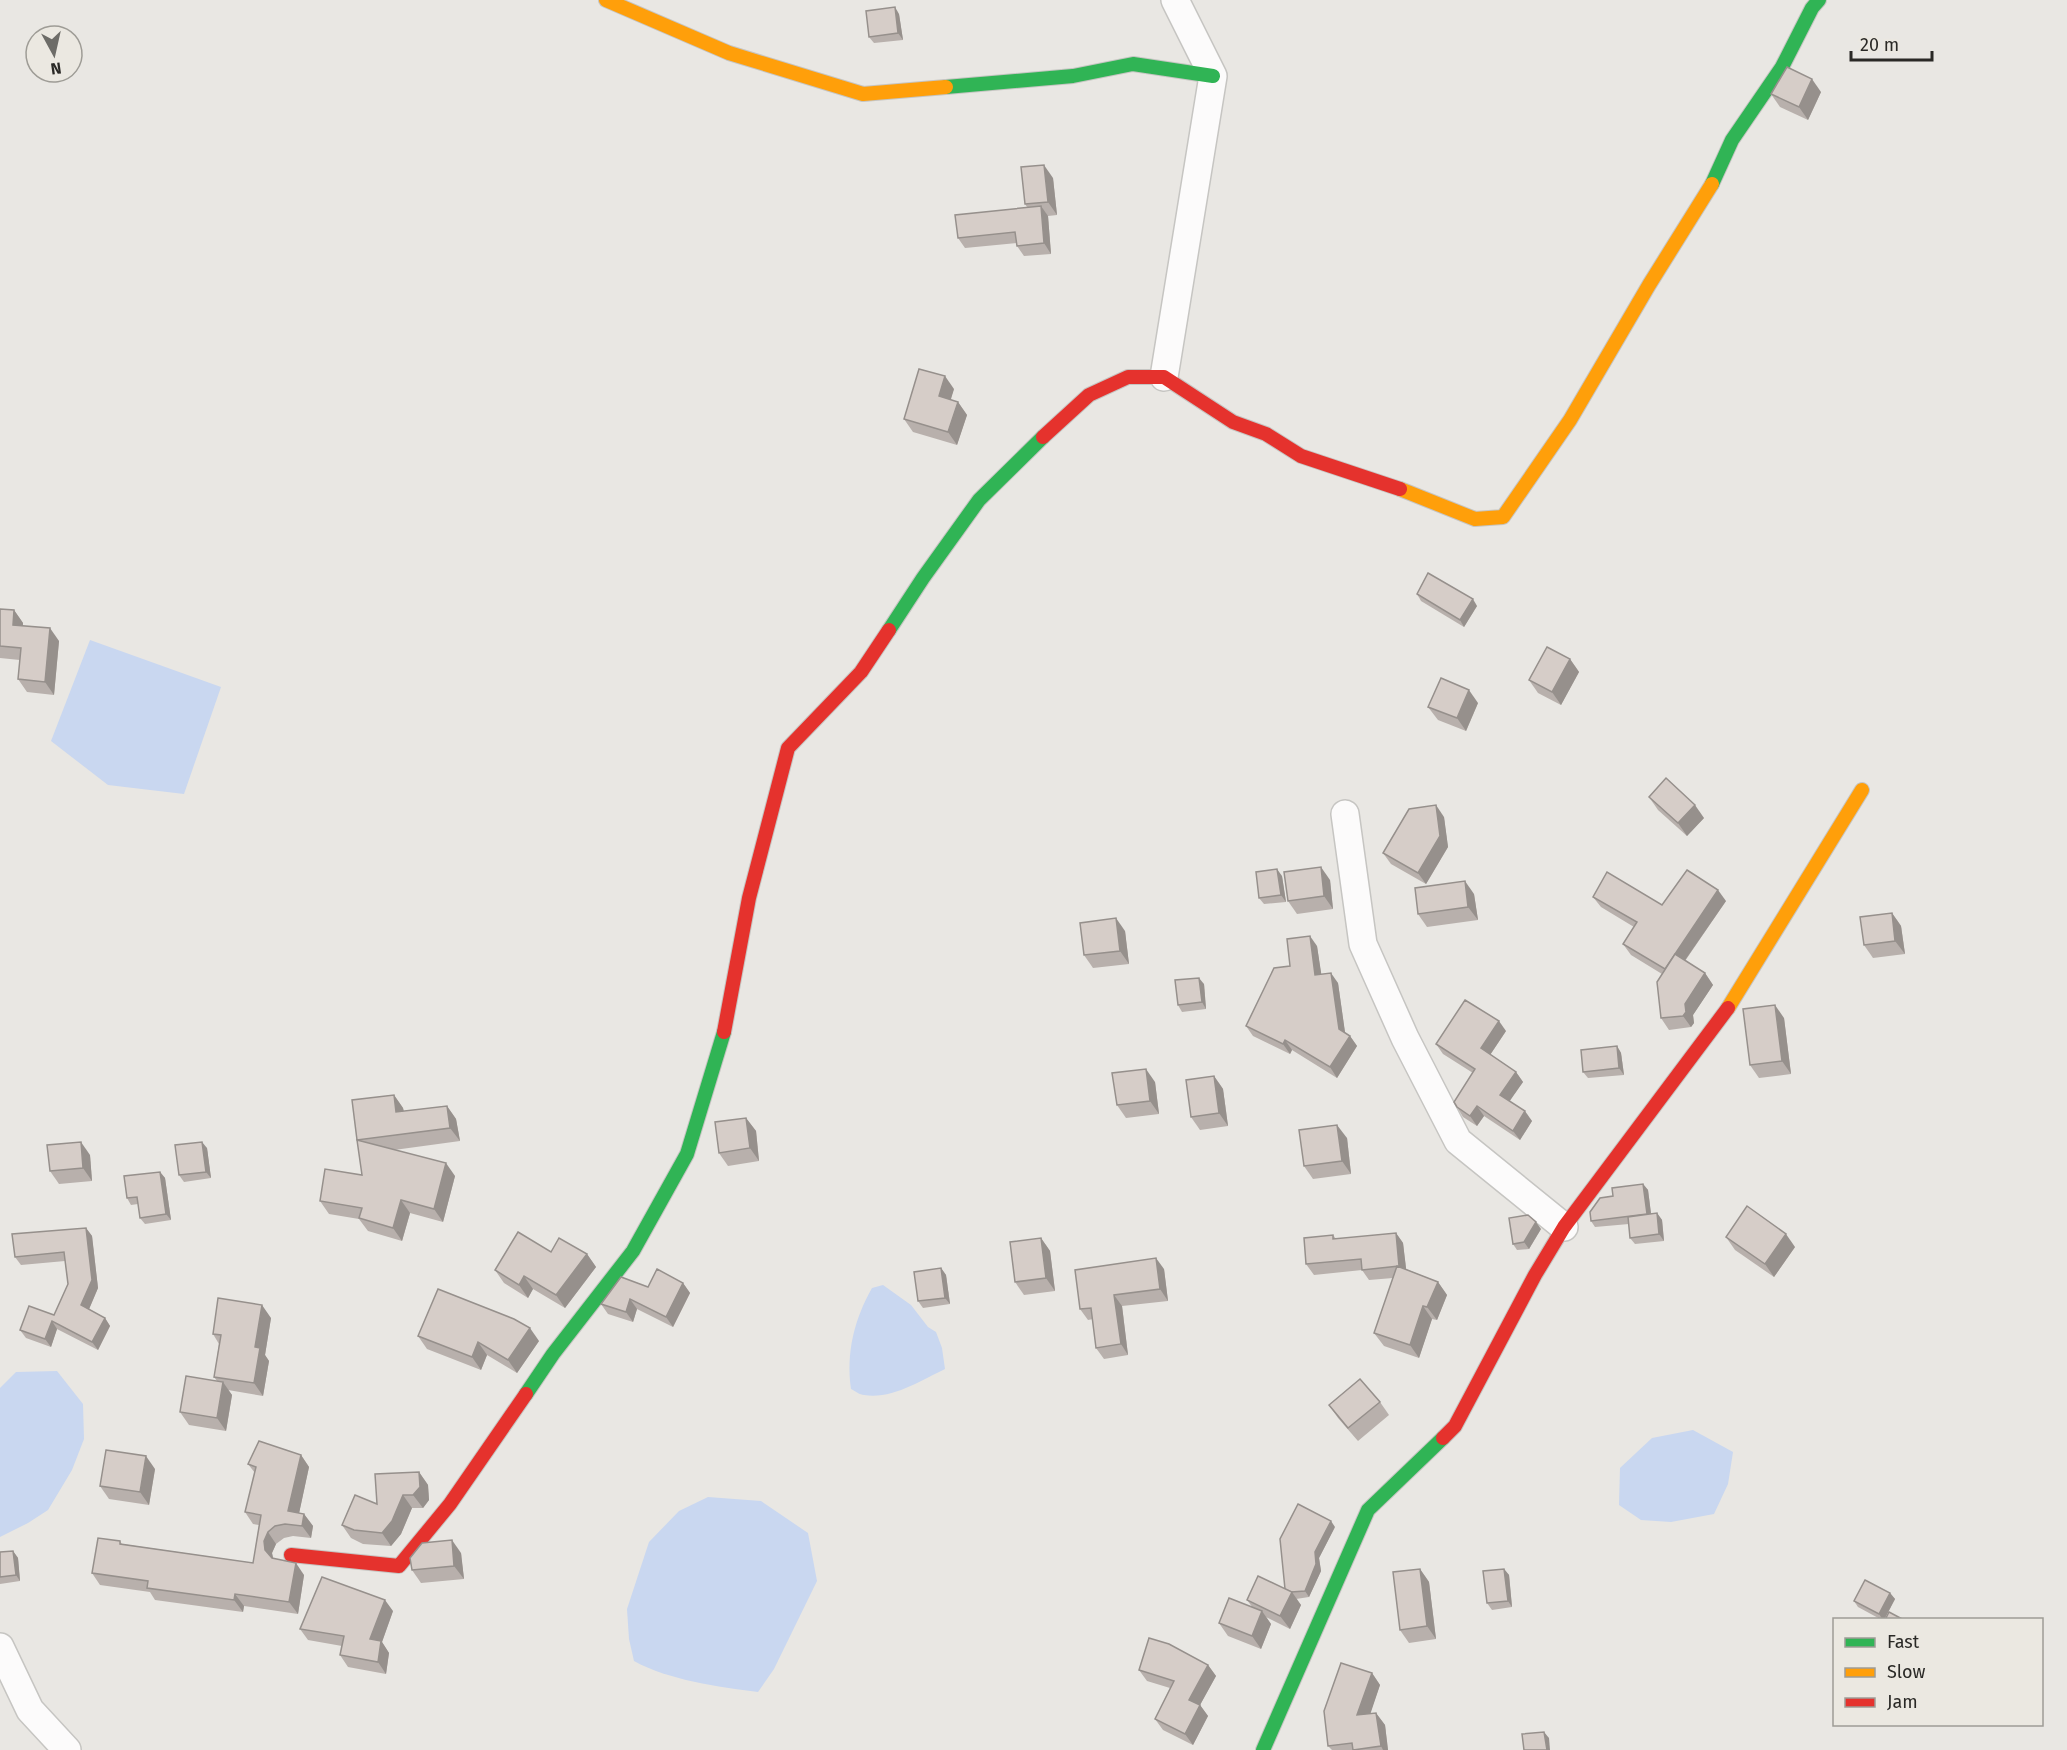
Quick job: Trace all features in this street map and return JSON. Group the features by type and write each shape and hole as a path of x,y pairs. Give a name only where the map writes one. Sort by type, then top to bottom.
{"street":[{"path":"606,0 729,53 863,93 1073,76 1133,64 1213,76"},
{"path":"1164,377 1213,76 1175,0"},
{"path":"291,1555 399,1566 450,1504 553,1354 633,1251 687,1154 727,1023 749,898 788,748 861,672 923,578 979,500 1089,395 1128,377 1164,377 1233,422 1266,434 1301,456 1404,490 1475,519 1503,517 1570,420 1649,285 1707,194 1732,140 1782,67 1812,8 1819,0"},
{"path":"1263,1750 1368,1510 1455,1426 1535,1275 1564,1227 1730,1006 1862,790"},
{"path":"1345,814 1363,944 1405,1038 1458,1141 1564,1227"},
{"path":"0,1647 30,1710 67,1750"}],"water":[{"path":"90,640 221,687 184,794 108,785 51,741"},
{"path":"883,1285 911,1305 928,1327 936,1332 942,1348 945,1369 895,1392 874,1396 862,1395 851,1389 850,1363 853,1337 860,1312 872,1288"},
{"path":"57,1371 83,1404 84,1439 72,1470 48,1510 0,1537 0,1388 16,1372"},
{"path":"1693,1430 1733,1452 1728,1484 1714,1514 1671,1522 1641,1520 1619,1505 1620,1468 1652,1438"},
{"path":"708,1497 761,1501 808,1533 817,1581 774,1669 758,1692 678,1678 647,1668 634,1661 629,1639 627,1609 649,1542 679,1511"}],"building":[{"path":"895,7 898,33 869,37 866,11"},
{"path":"1787,67 1812,79 1799,107 1771,94"},
{"path":"1044,165 1048,202 1025,204 1021,167"},
{"path":"1041,206 1044,243 1017,246 1015,232 958,238 955,215"},
{"path":"919,369 945,376 939,396 958,402 948,432 904,419"},
{"path":"1428,573 1473,599 1460,620 1417,594"},
{"path":"0,609 14,610 13,625 50,628 45,682 18,679 21,648 0,646"},
{"path":"1547,647 1570,659 1552,692 1529,680"},
{"path":"1441,678 1469,690 1457,718 1428,707"},
{"path":"1666,778 1695,805 1678,823 1649,797"},
{"path":"1436,805 1440,836 1418,873 1383,853 1409,809"},
{"path":"1321,867 1324,896 1288,901 1284,872"},
{"path":"1277,869 1281,895 1259,898 1256,872"},
{"path":"1687,870 1718,890 1665,969 1623,944 1637,922 1593,897 1607,872 1662,905"},
{"path":"1465,881 1468,907 1418,914 1415,888"},
{"path":"1892,913 1895,941 1864,945 1860,917"},
{"path":"1116,918 1120,951 1084,955 1080,923"},
{"path":"1310,936 1315,975 1331,973 1339,1029 1350,1036 1330,1067 1285,1040 1283,1044 1246,1026 1274,968 1290,966 1287,939"},
{"path":"1675,954 1705,973 1685,1004 1686,1012 1683,1016 1661,1018 1657,982"},
{"path":"1199,978 1202,1002 1178,1005 1175,980"},
{"path":"1465,1000 1499,1021 1481,1048 1516,1072 1500,1095 1525,1111 1513,1131 1477,1106 1470,1116 1454,1102 1475,1069 1436,1044"},
{"path":"1775,1005 1782,1061 1750,1065 1743,1009"},
{"path":"1617,1046 1619,1068 1583,1072 1581,1050"},
{"path":"1146,1069 1150,1101 1117,1105 1112,1073"},
{"path":"1214,1076 1219,1113 1191,1117 1186,1080"},
{"path":"394,1095 396,1112 447,1106 450,1128 357,1140 352,1100"},
{"path":"746,1118 750,1148 719,1153 715,1122"},
{"path":"1337,1125 1342,1161 1304,1166 1299,1130"},
{"path":"357,1140 446,1163 434,1209 401,1200 393,1228 359,1218 362,1208 320,1201 325,1169 362,1175"},
{"path":"81,1142 83,1168 50,1171 47,1145"},
{"path":"202,1142 206,1172 179,1175 175,1145"},
{"path":"160,1172 166,1214 140,1218 137,1197 127,1198 124,1176"},
{"path":"1643,1184 1647,1214 1591,1221 1590,1212 1600,1198 1613,1196 1612,1188"},
{"path":"1747,1206 1786,1234 1765,1264 1726,1237"},
{"path":"1657,1213 1659,1234 1630,1238 1628,1217"},
{"path":"1528,1215 1536,1222 1524,1242 1513,1244 1509,1218"},
{"path":"86,1228 92,1280 81,1305 105,1318 92,1342 52,1321 45,1339 20,1330 29,1306 54,1315 68,1284 64,1252 15,1257 12,1234"},
{"path":"518,1232 551,1252 559,1238 587,1254 556,1295 524,1276 519,1285 495,1270"},
{"path":"1396,1233 1399,1266 1362,1270 1361,1259 1306,1264 1304,1238 1333,1235 1333,1239"},
{"path":"1041,1238 1046,1278 1015,1282 1010,1242"},
{"path":"1156,1258 1160,1289 1114,1295 1121,1344 1096,1348 1091,1308 1080,1309 1075,1270"},
{"path":"1397,1266 1438,1282 1427,1307 1423,1306 1410,1345 1374,1333"},
{"path":"941,1268 945,1298 918,1301 914,1272"},
{"path":"657,1269 683,1283 666,1317 630,1299 626,1312 601,1304 621,1277 648,1287"},
{"path":"438,1289 514,1319 530,1328 508,1360 478,1342 472,1357 418,1336"},
{"path":"218,1298 262,1305 255,1347 260,1348 254,1383 214,1377 221,1335 213,1334"},
{"path":"186,1376 223,1382 217,1418 180,1412"},
{"path":"1360,1379 1380,1402 1348,1428 1329,1405"},
{"path":"259,1441 301,1455 288,1511 304,1514 302,1526 285,1524 275,1526 268,1532 264,1541 265,1550 272,1558 296,1563 289,1602 235,1594 234,1600 147,1588 148,1581 92,1573 98,1538 120,1541 120,1544 253,1563 261,1515 245,1512 256,1467 248,1464"},
{"path":"106,1450 146,1456 140,1492 100,1486"},
{"path":"419,1472 420,1487 413,1495 403,1495 392,1521 382,1533 354,1530 342,1525 355,1495 377,1504 375,1474"},
{"path":"1298,1504 1331,1521 1315,1552 1316,1564 1305,1591 1291,1592 1285,1589 1280,1539"},
{"path":"452,1540 454,1566 412,1570 410,1558 422,1543"},
{"path":"13,1551 16,1575 0,1577 0,1552"},
{"path":"1420,1569 1427,1626 1400,1630 1393,1572"},
{"path":"1504,1569 1508,1601 1487,1603 1483,1571"},
{"path":"1258,1576 1292,1592 1280,1616 1247,1600"},
{"path":"322,1577 385,1600 370,1639 381,1641 378,1662 340,1655 344,1636 300,1629"},
{"path":"1865,1580 1890,1593 1879,1614 1854,1601"},
{"path":"1229,1598 1262,1611 1252,1636 1219,1623"},
{"path":"1889,1612 1900,1618 1886,1618"},
{"path":"1149,1638 1169,1644 1208,1665 1189,1700 1200,1705 1185,1734 1155,1719 1174,1681 1139,1670"},
{"path":"1341,1663 1372,1673 1357,1715 1376,1713 1381,1746 1353,1750 1352,1743 1328,1746 1324,1711"},
{"path":"1544,1732 1547,1750 1524,1750 1522,1734"}],"traffic: fast":[{"path":"1712,184 1732,140 1782,67 1812,8 1819,0"},
{"path":"946,87 1073,76 1133,64 1213,76"},
{"path":"889,630 979,500 1043,437"},
{"path":"526,1394 553,1354 633,1251 687,1154 724,1032"},
{"path":"1263,1750 1368,1510 1443,1438"}],"traffic: slow":[{"path":"606,0 729,53 863,94 946,87"},
{"path":"1400,489 1475,519 1503,517 1570,420 1649,285 1712,184"},
{"path":"1728,1008 1862,790"}],"traffic: jam":[{"path":"1043,437 1089,395 1128,377 1164,377 1233,422 1266,434 1301,456 1400,489"},
{"path":"724,1032 749,898 788,748 861,672 889,630"},
{"path":"1443,1438 1455,1426 1535,1275 1564,1227 1728,1008"},
{"path":"291,1555 399,1566 450,1504 526,1394"}]}
